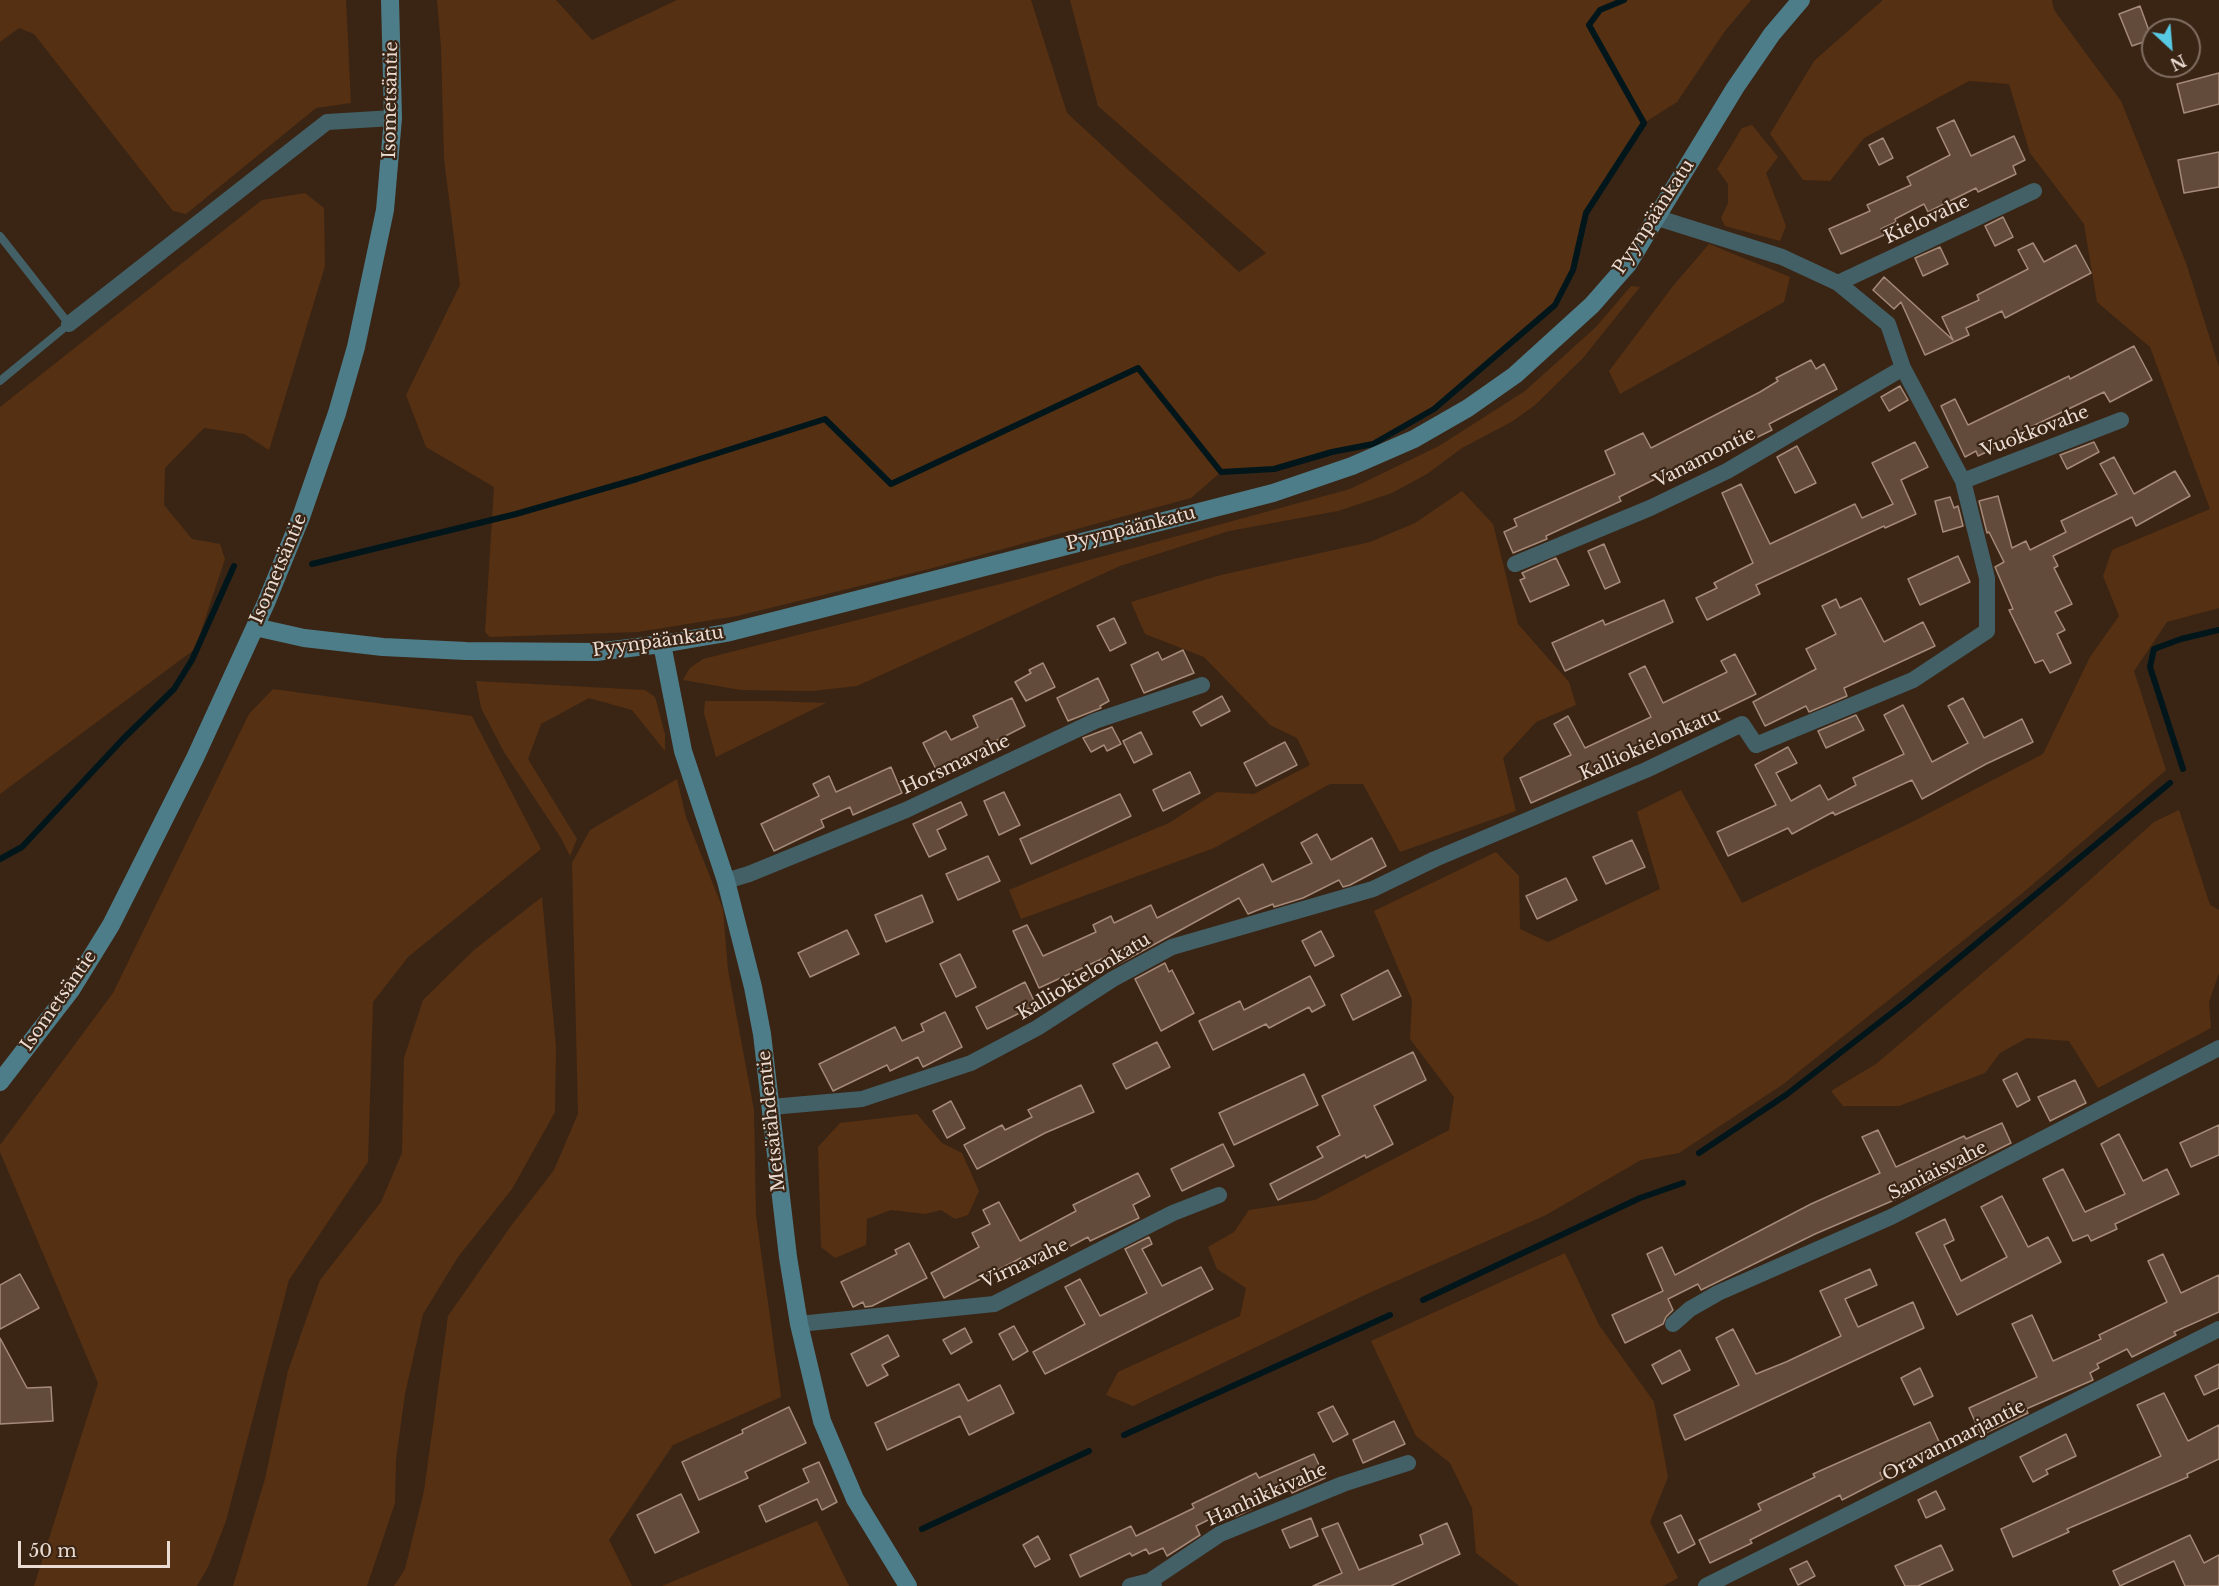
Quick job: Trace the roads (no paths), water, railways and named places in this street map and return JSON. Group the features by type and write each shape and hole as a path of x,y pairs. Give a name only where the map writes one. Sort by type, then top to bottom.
{"main road":[{"name":"Isometsäntie","path":"0,1082 71,990 111,925 195,758 255,627 309,495 337,413 356,347 385,210 393,118 390,0"},
{"name":"Pyynpäänkatu","path":"255,627 304,638 384,647 466,651 596,652 662,644 726,633 1273,493 1352,466 1414,439 1468,408 1515,375 1592,305 1628,264 1735,88 1772,34 1801,0"},
{"name":"Metsätähdentie","path":"662,644 683,751 726,880 753,987 771,1107 779,1192 799,1324 822,1421 855,1499 908,1586"}],"street":[{"path":"69,324 327,122 393,118"},
{"name":"Kielovahe","path":"1838,283 2034,191"},
{"name":"Kalliokielonkatu","path":"771,1107 862,1099 971,1063 1037,1028 1113,979 1173,947 1374,889 1435,859 1646,770 1742,724 1756,745 1913,680 1987,631 1987,578 1963,481 1903,368 1888,324 1838,283 1782,257 1658,218"},
{"name":"Vanamontie","path":"1515,564 1650,508 1727,471 1903,368"},
{"name":"Vuokkovahe","path":"1963,481 2121,420"},
{"name":"Horsmavahe","path":"726,880 749,874 906,810 1095,721 1202,685"},
{"name":"Saniaisvahe","path":"1673,1324 1689,1309 1718,1293 1891,1217 2219,1048"},
{"name":"Virnavahe","path":"799,1324 994,1304 1173,1213 1219,1195"},
{"name":"Oravanmarjantie","path":"1706,1586 2219,1329"},
{"name":"Hanhikkivahe","path":"1152,1583 1220,1534 1343,1484 1408,1463"},
{"path":"1130,1586 1152,1583"}],"lane":[{"path":"0,236 69,324 0,381"}],"waterway":[{"path":"312,564 516,514 637,479 825,419 891,484 1138,368 1221,472 1274,469 1332,452 1373,444 1434,409 1555,305 1573,270 1586,213 1644,123 1589,25 1600,10 1624,0"},
{"path":"0,859 22,847 123,739 174,689 192,660 234,566"},
{"path":"2183,769 2150,667 2154,649 2181,639 2219,630"},
{"path":"1699,1153 1786,1095 1907,1001 2170,783"},
{"path":"1423,1300 1640,1198 1683,1183"},
{"path":"1124,1435 1390,1315"},
{"path":"922,1529 1089,1451"}]}
